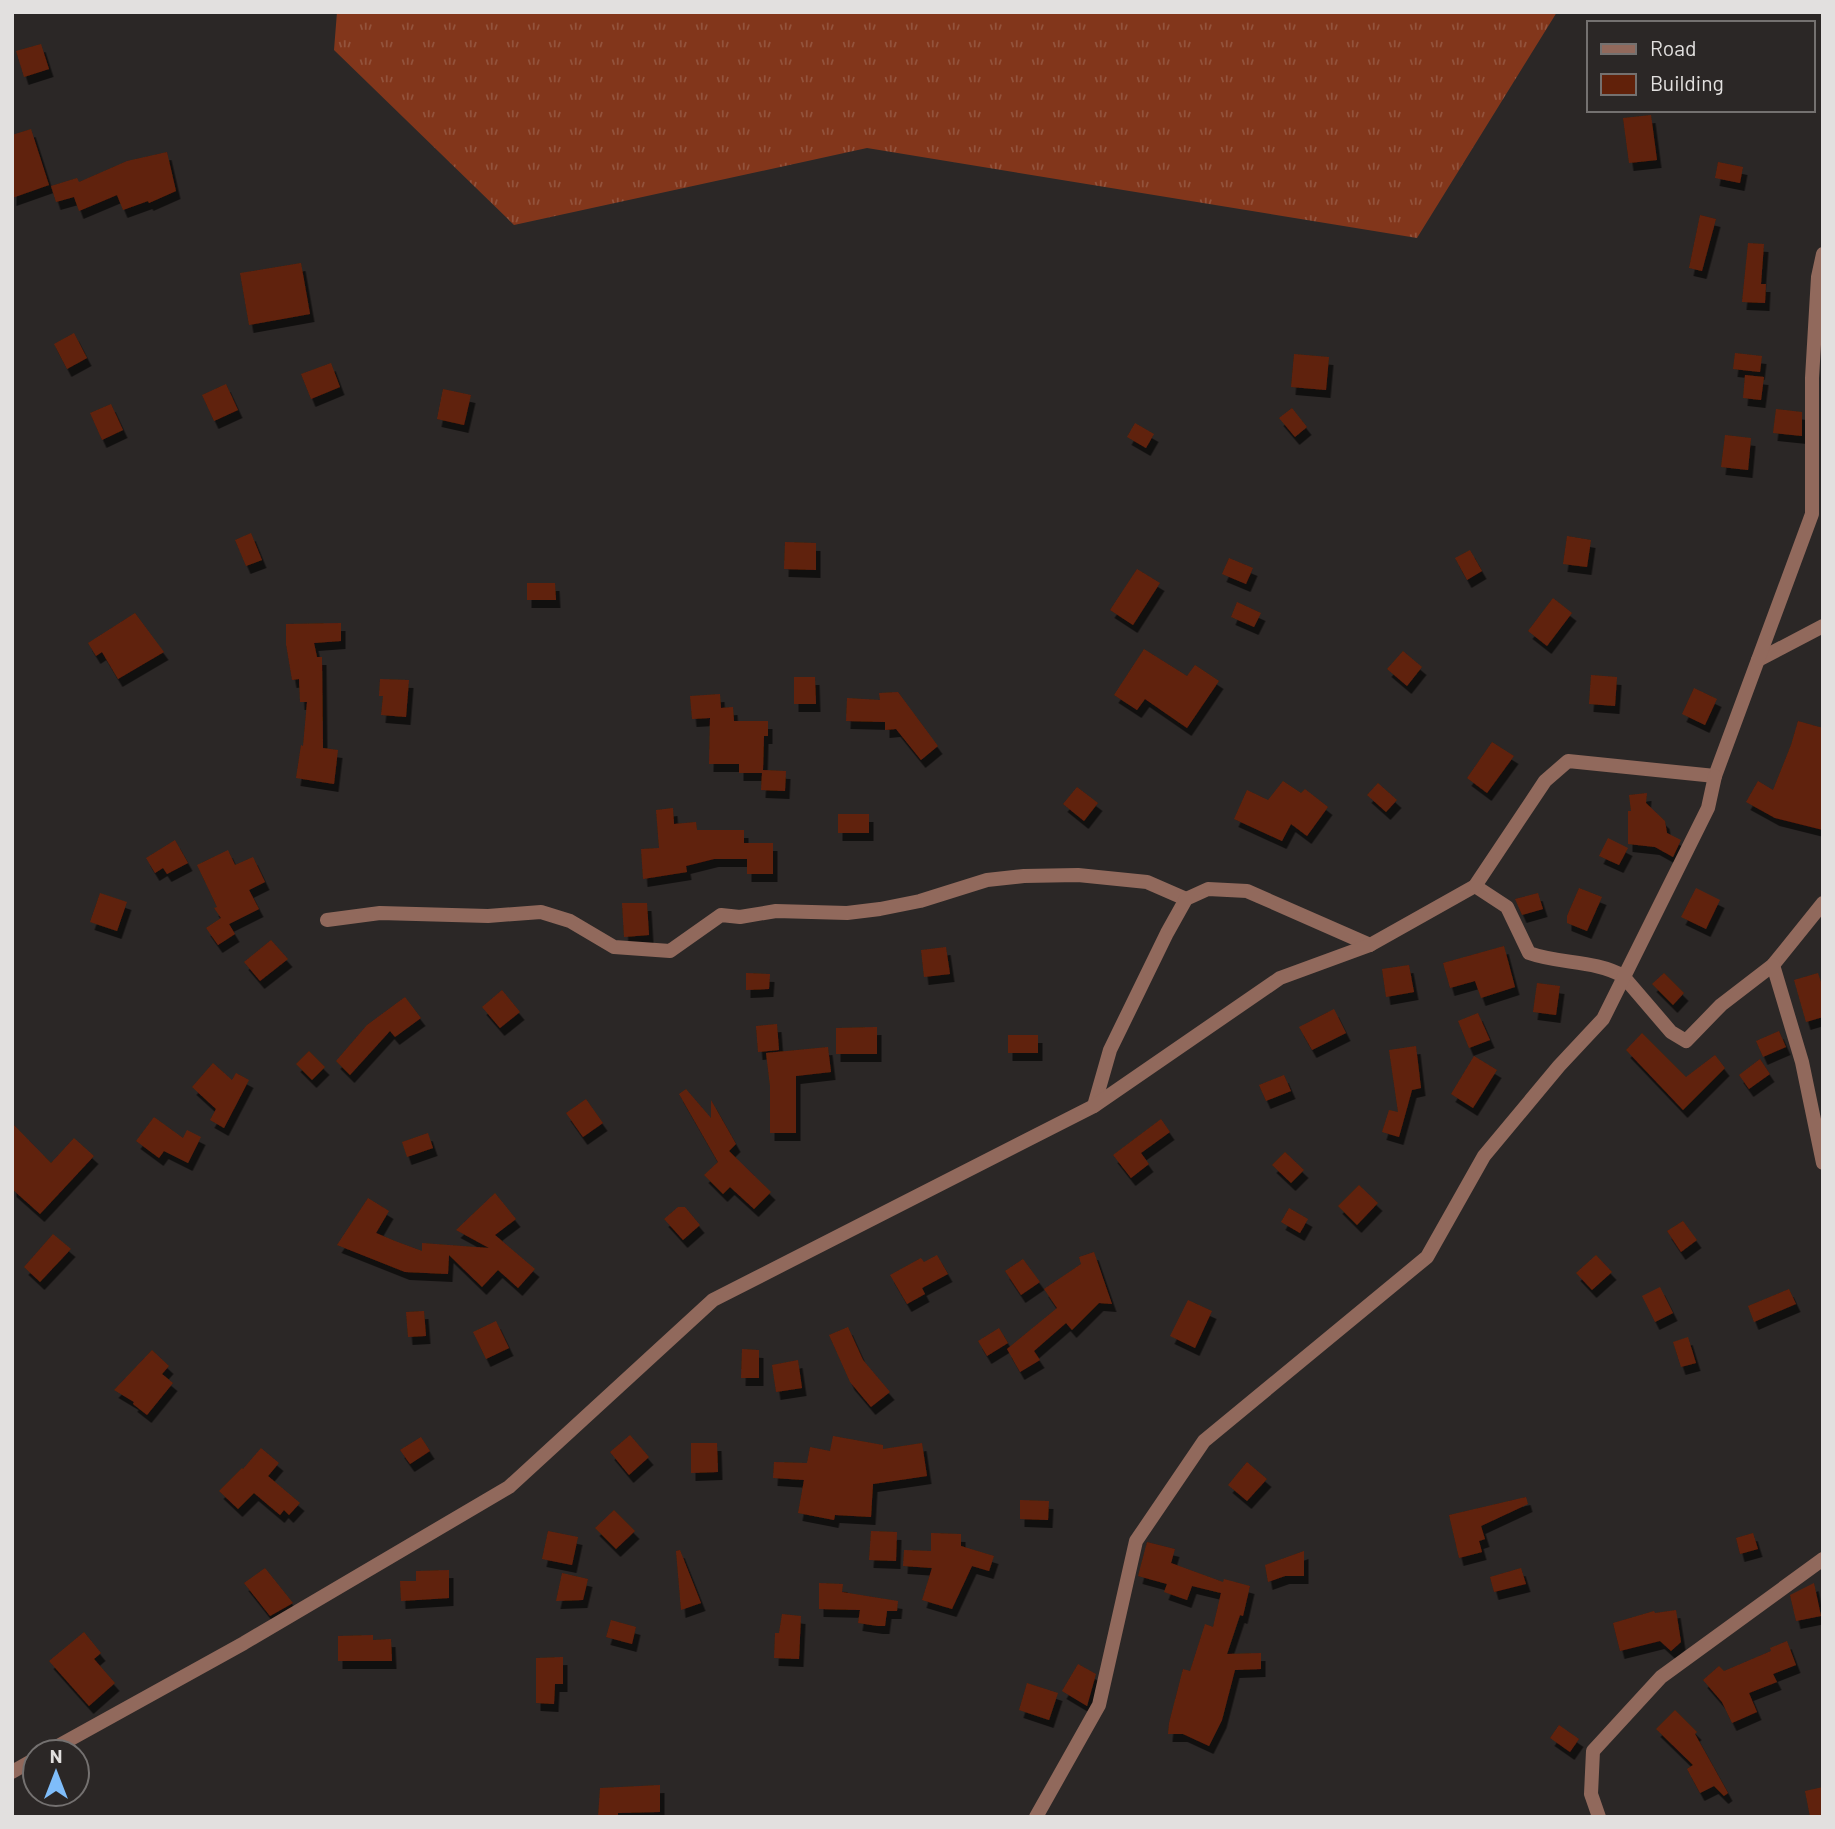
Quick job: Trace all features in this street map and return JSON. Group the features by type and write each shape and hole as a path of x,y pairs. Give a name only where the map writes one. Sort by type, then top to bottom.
{"street":[{"path":"1036,1817 1099,1705 1136,1541 1204,1441 1427,1257 1484,1156 1559,1066 1603,1019 1708,808 1715,776 1812,514 1812,378 1818,277 1823,254"},
{"path":"1758,660 1823,626"},
{"path":"72,1738 244,1643 509,1487 713,1300 1094,1106 1280,978 1370,945 1475,886 1545,781 1568,761 1715,776"},
{"path":"327,920 380,913 488,916 541,912 570,921 614,947 670,951 721,915 740,917 754,912 847,912 880,909 920,901 987,880 1024,876 1077,875 1147,882 1186,898"},
{"path":"1475,886 1507,907 1529,953 1546,959 1612,970 1623,976 1671,1032 1686,1041 1721,1005 1773,965 1823,903"},
{"path":"1094,1106 1110,1050 1186,898 1208,889 1247,891 1370,945"},
{"path":"1773,965 1802,1062 1823,1163"},
{"path":"1599,1817 1591,1794 1593,1751 1661,1677 1823,1559"}],"green space":[{"path":"337,12 1557,12 1417,238 867,148 514,225 334,50"}],"building":[{"path":"41,44 49,69 24,77 16,51"},
{"path":"1651,115 1657,160 1629,163 1623,118"},
{"path":"31,129 49,185 12,198 12,135"},
{"path":"167,152 176,191 149,203 148,201 123,210 117,195 79,211 74,197 56,202 51,186 77,178 79,182 127,161"},
{"path":"1718,162 1743,167 1740,183 1715,178"},
{"path":"1700,215 1716,219 1702,271 1689,268"},
{"path":"1748,243 1764,244 1761,284 1766,284 1765,303 1742,302"},
{"path":"301,263 310,314 249,325 240,273"},
{"path":"74,333 87,358 67,369 54,344"},
{"path":"1735,353 1762,356 1760,372 1733,369"},
{"path":"1294,354 1329,357 1326,390 1291,387"},
{"path":"331,363 340,387 311,399 301,374"},
{"path":"1745,375 1764,377 1761,400 1743,398"},
{"path":"226,384 238,410 214,421 202,395"},
{"path":"443,389 471,395 464,425 437,419"},
{"path":"111,404 123,430 102,440 90,413"},
{"path":"1292,408 1307,427 1295,437 1279,418"},
{"path":"1776,409 1802,412 1802,436 1773,433"},
{"path":"1135,423 1154,434 1146,448 1127,437"},
{"path":"1725,435 1751,438 1748,470 1721,467"},
{"path":"251,533 262,560 246,566 235,540"},
{"path":"1567,536 1591,540 1587,567 1563,564"},
{"path":"785,542 816,543 816,570 784,569"},
{"path":"1470,550 1482,571 1467,580 1455,558"},
{"path":"1229,558 1253,568 1246,584 1222,574"},
{"path":"1137,569 1160,583 1133,625 1110,610"},
{"path":"527,583 555,583 556,600 527,600"},
{"path":"1553,598 1572,613 1547,646 1528,631"},
{"path":"1237,602 1261,613 1254,627 1231,617"},
{"path":"135,613 164,652 118,679 102,652 96,656 88,643"},
{"path":"341,623 341,641 314,643 317,657 322,657 323,748 338,750 334,784 296,778 301,745 303,746 307,702 300,702 299,679 292,680 286,644 286,624"},
{"path":"1144,649 1187,676 1195,665 1219,681 1187,728 1145,699 1137,710 1114,695"},
{"path":"1403,651 1422,667 1407,686 1387,669"},
{"path":"1591,675 1617,677 1615,706 1589,704"},
{"path":"794,677 815,677 816,704 794,704"},
{"path":"380,679 409,680 406,717 381,715 383,696 379,696"},
{"path":"1694,688 1717,699 1705,725 1682,714"},
{"path":"898,692 938,746 921,760 896,729 885,730 885,722 846,721 847,698 880,700 879,693"},
{"path":"720,694 721,708 733,707 734,721 768,721 768,736 764,736 763,770 786,771 785,791 761,790 762,773 739,773 739,764 709,764 710,718 692,719 690,696"},
{"path":"1798,721 1823,728 1823,830 1775,818 1746,802 1758,781 1773,790"},
{"path":"1492,742 1514,756 1487,793 1467,778"},
{"path":"1283,781 1301,793 1305,789 1328,807 1307,836 1291,824 1282,841 1234,819 1247,790 1268,800"},
{"path":"1378,783 1397,800 1386,812 1367,795"},
{"path":"1077,787 1098,803 1084,821 1063,804"},
{"path":"1647,793 1646,803 1665,821 1667,833 1681,840 1673,857 1655,847 1628,844 1628,811 1631,811 1629,795"},
{"path":"673,808 674,824 696,822 697,830 744,830 744,843 773,843 773,874 747,874 747,859 714,859 686,866 687,872 643,879 641,849 659,848 656,810"},
{"path":"838,814 869,814 869,833 838,833"},
{"path":"1608,838 1628,848 1619,865 1599,856"},
{"path":"175,840 188,863 167,874 163,868 155,873 146,858"},
{"path":"228,850 235,865 253,857 265,882 249,890 259,909 229,924 235,934 218,945 206,928 221,918 214,908 217,907 197,865"},
{"path":"1579,888 1602,897 1587,931 1567,923 1567,916"},
{"path":"1696,888 1720,900 1706,929 1681,917"},
{"path":"100,893 127,902 117,931 90,922"},
{"path":"1538,893 1543,909 1522,915 1515,899"},
{"path":"622,903 647,903 649,935 624,937"},
{"path":"271,940 288,959 260,981 244,962"},
{"path":"1504,946 1515,987 1481,998 1475,981 1450,988 1443,963"},
{"path":"946,947 950,974 924,977 921,950"},
{"path":"1409,965 1414,992 1386,997 1382,969"},
{"path":"746,973 770,974 769,989 746,990"},
{"path":"1664,973 1684,993 1673,1005 1652,984"},
{"path":"1818,973 1823,988 1823,1017 1806,1022 1794,980"},
{"path":"1537,983 1560,986 1556,1015 1533,1012"},
{"path":"502,990 520,1012 500,1028 482,1007"},
{"path":"405,997 421,1018 395,1037 390,1031 350,1075 336,1061 367,1025"},
{"path":"1334,1009 1346,1033 1312,1050 1299,1027"},
{"path":"1478,1013 1490,1040 1469,1048 1458,1021"},
{"path":"777,1024 779,1050 758,1052 756,1026"},
{"path":"877,1027 877,1054 836,1054 836,1028"},
{"path":"1779,1031 1786,1047 1763,1057 1756,1041"},
{"path":"1642,1033 1686,1077 1715,1055 1725,1068 1683,1110 1626,1050"},
{"path":"1008,1035 1038,1035 1038,1053 1008,1053"},
{"path":"1416,1046 1421,1088 1412,1090 1399,1137 1382,1132 1389,1110 1398,1112 1389,1050"},
{"path":"828,1047 831,1072 796,1076 796,1133 770,1133 770,1086 766,1053"},
{"path":"309,1051 325,1067 312,1080 296,1064"},
{"path":"1474,1056 1497,1070 1473,1108 1451,1094"},
{"path":"1760,1059 1770,1074 1749,1089 1739,1075"},
{"path":"213,1063 232,1080 236,1073 249,1080 224,1128 210,1120 216,1109 192,1087"},
{"path":"1284,1075 1291,1091 1266,1101 1259,1085"},
{"path":"686,1089 711,1118 711,1100 736,1144 729,1151 771,1192 754,1209 730,1187 723,1194 704,1175 718,1162 679,1094"},
{"path":"586,1099 603,1123 583,1137 566,1113"},
{"path":"154,1117 183,1138 187,1130 201,1137 188,1163 164,1151 159,1158 136,1141"},
{"path":"1161,1119 1170,1132 1141,1153 1149,1164 1131,1178 1113,1155"},
{"path":"12,1123 51,1163 74,1138 94,1156 40,1214 12,1189"},
{"path":"428,1133 433,1148 407,1157 402,1142"},
{"path":"1285,1152 1304,1170 1291,1183 1272,1165"},
{"path":"1359,1185 1378,1203 1357,1225 1338,1206"},
{"path":"495,1193 516,1219 495,1235 535,1269 518,1288 498,1270 482,1287 449,1255 448,1274 405,1272 337,1245 368,1198 389,1211 376,1233 395,1241 422,1251 422,1243 489,1248 456,1230"},
{"path":"678,1207 685,1207 700,1225 683,1240 664,1219"},
{"path":"1289,1208 1308,1219 1300,1233 1281,1222"},
{"path":"1683,1221 1697,1240 1681,1252 1667,1231"},
{"path":"53,1234 71,1249 40,1282 24,1267"},
{"path":"1094,1252 1112,1304 1099,1303 1072,1330 1066,1323 1034,1351 1040,1360 1020,1372 1007,1349 1057,1308 1044,1289 1081,1264 1079,1257"},
{"path":"937,1255 948,1274 922,1288 925,1294 907,1304 890,1275 921,1258 924,1262"},
{"path":"1596,1255 1612,1272 1592,1290 1576,1273"},
{"path":"1023,1259 1040,1282 1021,1295 1005,1271"},
{"path":"1660,1287 1673,1313 1655,1322 1642,1296"},
{"path":"1789,1289 1796,1304 1754,1322 1748,1306"},
{"path":"1188,1300 1212,1311 1195,1348 1170,1336"},
{"path":"424,1311 426,1336 408,1337 406,1312"},
{"path":"496,1321 509,1348 486,1359 473,1332"},
{"path":"848,1327 863,1360 890,1392 871,1407 850,1382 829,1335"},
{"path":"999,1328 1008,1343 987,1356 978,1341"},
{"path":"1688,1337 1696,1363 1681,1367 1673,1342"},
{"path":"742,1349 759,1350 759,1378 741,1378"},
{"path":"152,1350 169,1366 162,1374 173,1383 147,1415 133,1404 134,1402 114,1390"},
{"path":"798,1360 802,1388 776,1392 772,1365"},
{"path":"630,1435 649,1457 629,1475 610,1452"},
{"path":"833,1436 883,1445 883,1449 922,1443 927,1476 873,1484 871,1517 835,1515 834,1520 798,1513 804,1480 773,1478 774,1462 807,1463 810,1447 830,1451"},
{"path":"421,1437 430,1451 410,1464 400,1450"},
{"path":"691,1443 717,1443 718,1472 691,1473"},
{"path":"261,1448 279,1463 268,1476 300,1503 289,1515 284,1510 280,1515 254,1493 238,1509 219,1491"},
{"path":"1247,1462 1267,1479 1247,1501 1228,1485"},
{"path":"1526,1497 1528,1504 1481,1526 1485,1539 1479,1541 1482,1552 1459,1558 1449,1515"},
{"path":"1020,1500 1049,1501 1048,1520 1020,1519"},
{"path":"614,1510 635,1531 616,1549 595,1528"},
{"path":"548,1531 578,1537 572,1565 542,1559"},
{"path":"871,1531 897,1532 896,1561 869,1560"},
{"path":"931,1533 961,1534 961,1546 994,1556 989,1571 972,1566 952,1609 922,1600 932,1568 903,1566 904,1550 931,1551"},
{"path":"1753,1533 1758,1549 1740,1554 1736,1538"},
{"path":"1147,1542 1175,1549 1171,1563 1223,1582 1224,1579 1250,1586 1243,1616 1240,1615 1227,1654 1261,1653 1261,1669 1235,1670 1222,1720 1209,1746 1183,1734 1168,1734 1183,1669 1190,1671 1205,1624 1213,1627 1221,1593 1192,1586 1187,1600 1164,1592 1167,1584 1138,1576"},
{"path":"680,1550 701,1603 681,1610 676,1551"},
{"path":"1304,1551 1304,1576 1285,1576 1268,1582 1265,1565"},
{"path":"265,1568 293,1603 270,1616 244,1583"},
{"path":"1521,1568 1526,1584 1494,1592 1490,1577"},
{"path":"449,1570 449,1598 401,1601 400,1581 416,1581 416,1571"},
{"path":"562,1573 588,1579 583,1600 556,1601"},
{"path":"819,1583 843,1584 842,1592 898,1601 897,1611 887,1611 885,1626 878,1626 858,1623 860,1610 819,1609"},
{"path":"1814,1583 1821,1616 1796,1621 1790,1595"},
{"path":"1676,1610 1681,1642 1671,1651 1660,1641 1620,1651 1613,1623 1654,1611"},
{"path":"782,1614 801,1616 799,1659 774,1658 775,1633 779,1633"},
{"path":"611,1620 636,1627 632,1644 606,1637"},
{"path":"84,1632 101,1653 94,1659 115,1683 89,1706 49,1661"},
{"path":"373,1635 373,1640 391,1639 392,1661 338,1661 338,1636"},
{"path":"1787,1641 1796,1665 1773,1674 1777,1682 1749,1693 1757,1712 1732,1723 1722,1702 1703,1680 1719,1666 1724,1671 1771,1651 1770,1648"},
{"path":"563,1657 563,1684 555,1684 554,1704 536,1703 536,1658"},
{"path":"1078,1664 1096,1674 1087,1706 1062,1691"},
{"path":"1027,1683 1058,1693 1049,1720 1019,1710"},
{"path":"1675,1710 1697,1732 1695,1734 1728,1793 1724,1796 1714,1786 1700,1793 1687,1769 1693,1765 1656,1729"},
{"path":"1559,1725 1579,1739 1570,1752 1550,1738"},
{"path":"660,1785 660,1812 618,1813 618,1817 598,1817 600,1788"},
{"path":"1823,1787 1823,1817 1810,1817 1805,1791"}]}
